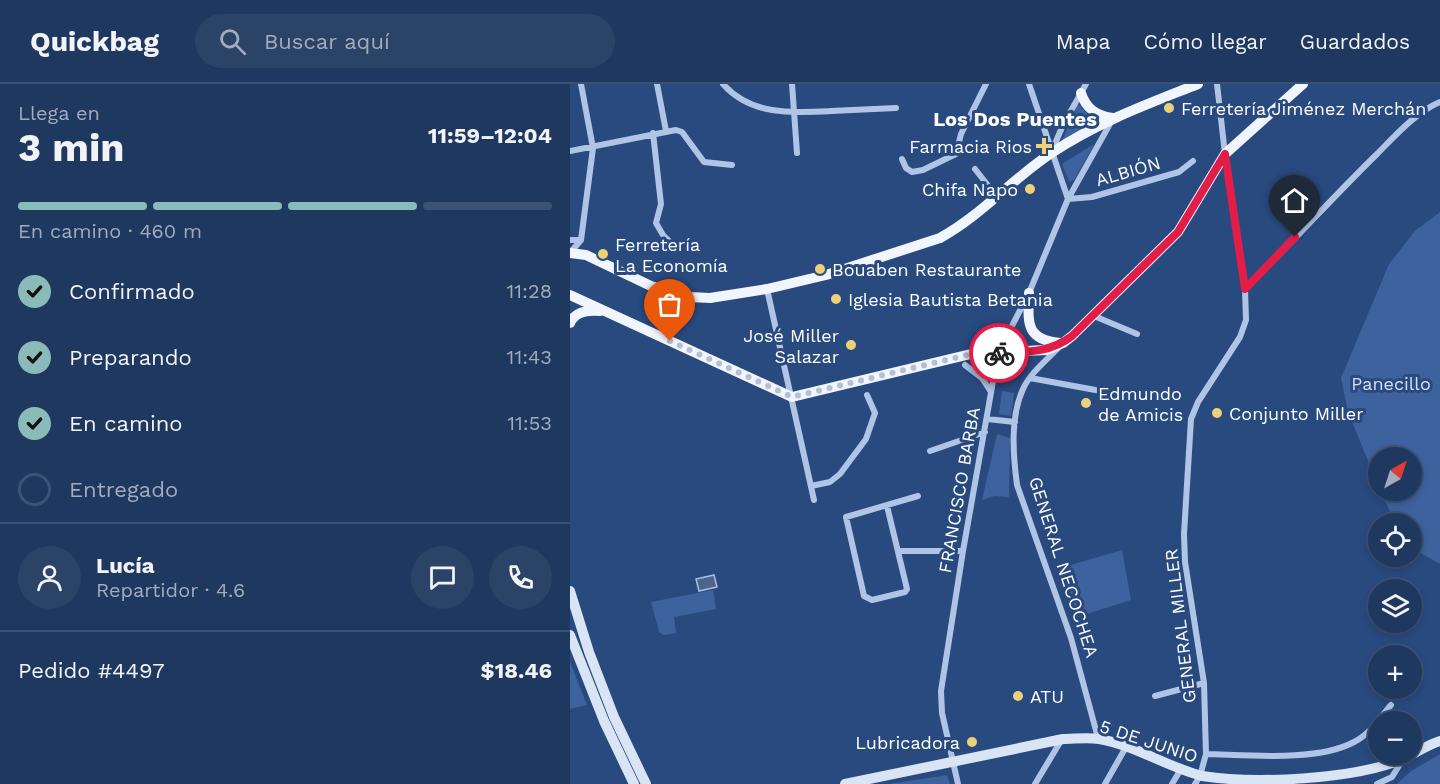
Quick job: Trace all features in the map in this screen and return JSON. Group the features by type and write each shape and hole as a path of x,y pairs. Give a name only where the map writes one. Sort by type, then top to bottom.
{"main road":[{"path":"570,253 586,255 651,286 690,297 710,298 767,289 826,275 940,238 955,230 1051,153 1114,118 1198,84"},
{"name":"GENERAL NECOCHEA","path":"1063,343 1094,316 1178,232 1225,154 1303,84"},
{"path":"1083,88 1083,100 1094,112 1101,116 1114,118"},
{"path":"1029,293 1030,329 1043,340 1063,343"},
{"path":"570,294 792,397 975,353 1047,350 1063,343"},
{"path":"570,323 573,316 583,312 606,311"}],"street":[{"path":"570,253 581,240 593,148 581,84"},
{"path":"657,84 666,131"},
{"path":"723,84 737,97 770,111 794,113 896,108"},
{"path":"792,84 797,153"},
{"path":"902,159 906,168 912,172 922,170 962,151 959,142 961,134 986,84"},
{"path":"1029,84 1068,199"},
{"name":"GENERAL MILLER","path":"1198,780 1206,754 1204,683 1185,562 1184,534 1191,419 1198,402 1240,337 1246,320 1245,289 1217,84"},
{"path":"1051,153 1083,88"},
{"path":"1245,289 1342,188 1403,129 1432,105 1440,102"},
{"name":"FRANCISCO BARBA","path":"958,784 942,713 941,691 998,353 1029,293 1068,199 1114,118"},
{"path":"570,151 676,130 682,132 704,162 732,165"},
{"path":"653,133 661,204 656,223 672,244"},
{"name":"ALBIÓN","path":"1068,199 1092,197 1179,172 1193,161"},
{"path":"975,169 998,197"},
{"path":"570,240 581,240"},
{"path":"767,289 814,500"},
{"path":"570,294 570,302"},
{"path":"1094,316 1137,334"},
{"name":"GENERAL NECOCHEA","path":"1063,343 1030,378 1022,390 1015,422 1014,464 1017,485 1071,638 1098,738"},
{"path":"965,365 982,378 991,392"},
{"path":"1030,378 1101,391"},
{"path":"811,486 836,479 866,439 874,413 867,395"},
{"path":"987,418 1015,422"},
{"path":"930,451 985,432"},
{"path":"887,506 900,551 907,589 905,592 872,600 864,596 846,517 918,496"},
{"path":"900,551 963,551"},
{"path":"570,591 589,652 614,717 646,784"},
{"path":"570,635 600,710 634,784"},
{"path":"1155,696 1204,683"},
{"path":"1206,754 1284,756 1326,750 1353,743 1362,737 1390,705"},
{"name":"5 DE JUNIO","path":"845,784 1062,739 1098,738 1181,768 1198,780 1238,783 1319,779 1382,765"},
{"path":"1035,784 1062,739"},
{"name":"5 DE JUNIO","path":"1422,750 1440,741"},
{"path":"1105,784 1126,747"},
{"path":"1377,784 1392,777 1399,765"},
{"path":"1172,784 1181,768"}],"green space":[{"path":"1078,104 1095,122 1061,143"},
{"path":"1094,144 1074,180 1069,182 1062,164"},
{"name":"Panecillo","path":"1440,212 1440,564 1422,554 1422,513 1391,513 1385,501 1422,501 1422,447 1368,447 1368,461 1348,412 1341,378 1389,264 1415,231"},
{"path":"1002,391 1014,393 1011,416 999,414"},
{"path":"997,434 1010,438 1009,497 994,496 982,500"},
{"path":"1122,550 1131,600 1074,618 1057,569"},
{"path":"713,590 716,609 674,617 676,633 663,635 659,632 651,602"},
{"path":"570,662 587,705 570,709"},
{"path":"1440,754 1440,784 1397,784 1411,771"},
{"path":"947,775 950,784 889,784"}],"shaded area":[{"path":"714,575 717,587 699,591 696,579"}],"way so far":[{"path":"670,341 792,397 804,396 975,353 999,353"}],"place":[{"name":"Ferretería Jiménez Merchán","path":"1169,108"},
{"name":"Farmacia Rios","path":"1044,146"},
{"name":"Chifa Napo","path":"1030,189"},
{"name":"Ferretería La Economía","path":"603,254"},
{"name":"Bouaben Restaurante","path":"820,269"},
{"name":"Iglesia Bautista Betania","path":"836,299"},
{"name":"José Miller Salazar","path":"851,345"},
{"name":"Edmundo de Amicis","path":"1086,403"},
{"name":"Conjunto Miller","path":"1217,413"},
{"name":"ATU","path":"1018,696"},
{"name":"Lubricadora","path":"972,742"}],"district":[{"name":"Los Dos Puentes","path":"1015,119"}],"route":[{"path":"999,353 1047,350 1072,336 1178,232 1225,154 1245,289 1295,237"}]}
